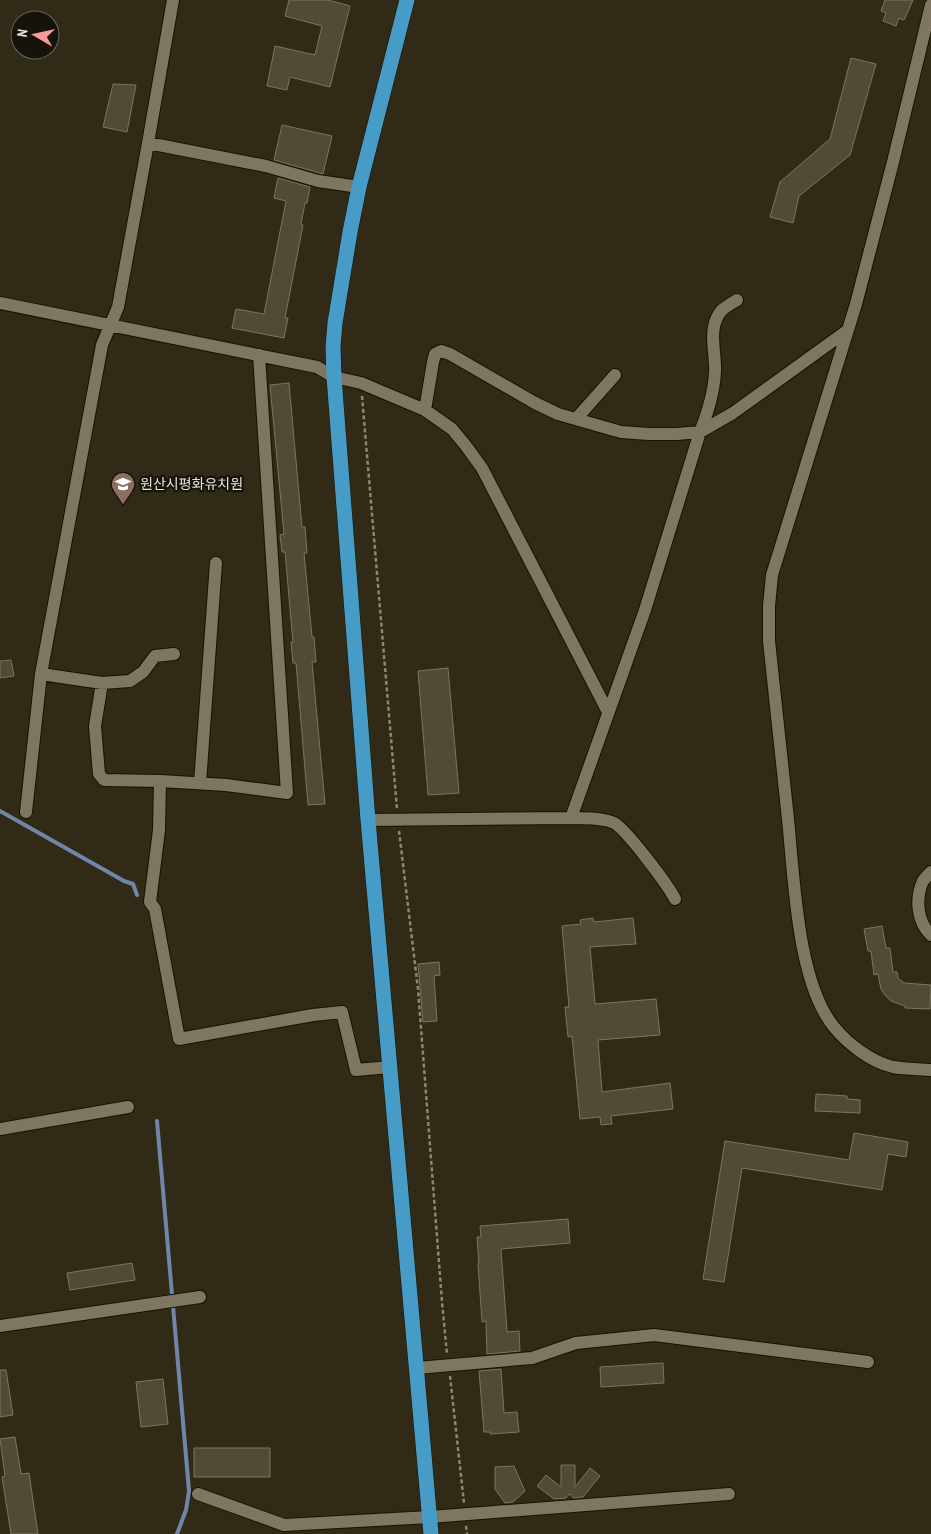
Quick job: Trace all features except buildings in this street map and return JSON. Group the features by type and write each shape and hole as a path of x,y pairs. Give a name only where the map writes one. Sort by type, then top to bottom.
{"highway":[{"path":"407,0 359,187 335,323 333,347 368,820 432,1534"}],"street":[{"path":"26,812 41,674 102,345 118,307 173,0"},
{"path":"931,4 893,162 848,330 772,575 768,606 769,642 799,923 810,976 819,1002 833,1026 848,1042 866,1056 892,1067 931,1070"},
{"path":"148,143 266,166 318,181 359,187"},
{"path":"571,818 645,610 700,432 710,406 715,371 713,333 715,322 722,310 737,300"},
{"path":"0,303 317,367 334,377 361,382 425,410 452,429 482,468 608,712"},
{"path":"425,410 435,354 441,352 450,354 463,361 535,403 558,414 593,425 621,432 649,434 700,432 733,413 848,330"},
{"path":"102,683 95,726 99,774 104,780 226,785 287,793 259,355"},
{"path":"576,419 615,375"},
{"path":"200,784 216,563"},
{"path":"41,674 102,683 130,681 143,672 155,656 174,654"},
{"path":"160,781 158,830 150,902 155,909 179,1039 313,1015 342,1012 356,1070 390,1067"},
{"path":"368,820 571,818 603,820 614,823 621,829 670,888 675,898"},
{"path":"931,872 923,880 918,902 919,914 927,932 931,935"},
{"path":"0,1129 128,1107"},
{"path":"0,1326 200,1297"},
{"path":"417,1368 532,1358 576,1343 654,1336 868,1362"},
{"path":"198,1494 285,1529 730,1494"}],"path":[{"path":"361,382 393,779 398,817"},
{"path":"399,827 418,989 448,1360"},
{"path":"449,1370 467,1534"}],"waterway":[{"path":"0,811 124,881 133,884 137,895"},
{"path":"157,1121 189,1491 186,1510 177,1534"}],"place":[{"name":"원산시평화유치원","path":"123,505"}]}
